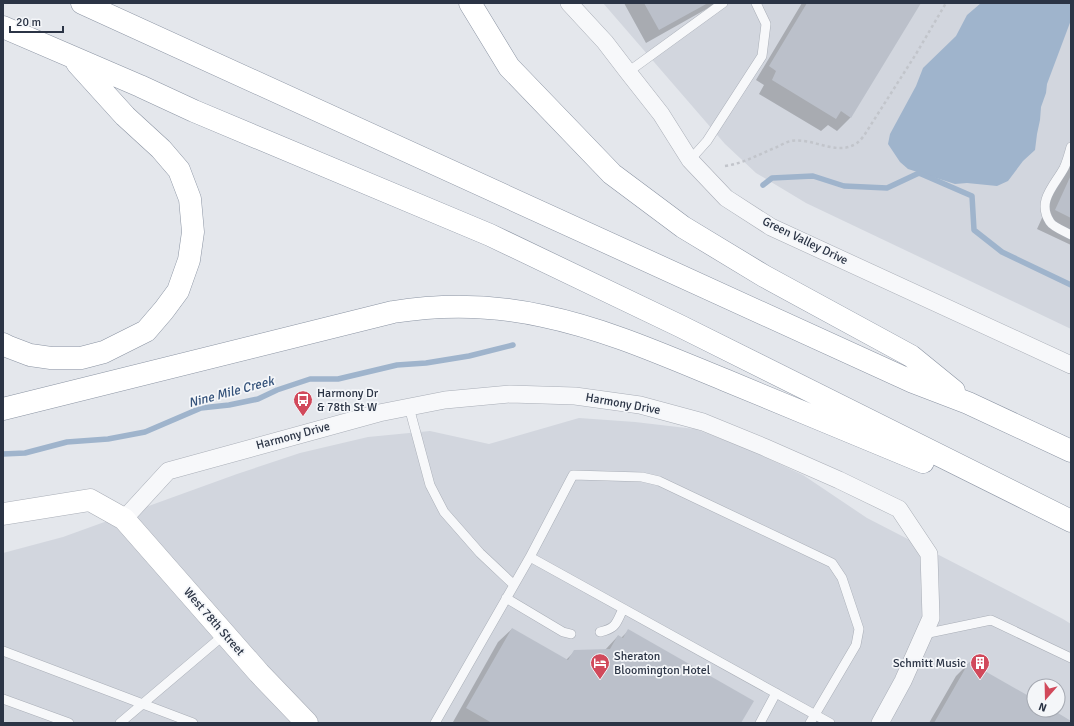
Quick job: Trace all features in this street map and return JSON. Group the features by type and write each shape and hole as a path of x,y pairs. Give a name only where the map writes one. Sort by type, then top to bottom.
{"main road":[{"path":"82,3 913,382 968,403 1071,451"},
{"path":"470,3 509,67 612,174 683,227 764,276 911,356 968,403"},
{"path":"3,28 140,86 194,111 490,235 687,330 1071,521"},
{"path":"3,344 30,355 51,358 81,358 104,352 146,331 178,291 189,260 193,232 190,199 179,170 161,149 125,116 72,57"},
{"path":"3,409 394,312 422,308 466,306 492,308 544,316 595,330 659,353 1071,521"},
{"name":"West 78th Street","path":"3,514 90,500 124,519 259,673 307,723"}],"street":[{"name":"Green Valley Drive","path":"569,3 604,42 661,114 690,160 726,198 771,227 1071,365"},
{"name":"Harmony Drive","path":"124,519 168,471 379,412 445,400 510,394 576,396 640,405 704,422 764,446 899,509 929,554 931,618 903,681 880,723"}],"lane":[{"path":"628,72 723,3"},
{"path":"690,160 707,141 762,56 766,24 756,3"},
{"path":"1071,147 1064,168 1052,186 1045,201 1046,213 1050,223 1071,236"},
{"path":"409,407 430,485 444,512 480,553 514,585"},
{"path":"435,723 530,557 573,475 642,478 659,481 832,563 842,578 859,629 856,645 810,723"},
{"path":"530,557 830,723"},
{"path":"506,598 563,632 571,634"},
{"path":"600,632 610,629 616,624 624,609"},
{"path":"924,634 991,620 1071,658"},
{"path":"120,723 225,634"},
{"path":"3,651 193,723"},
{"path":"760,723 776,694"},
{"path":"3,699 69,723"}],"path":[{"path":"725,166 747,161 791,141 805,140 836,148 847,148 857,143 865,134 916,54 946,3"}],"shaded area":[{"path":"603,3 1071,3 1071,329 806,203 756,173 725,144"},
{"path":"579,418 635,422 695,429 743,447 803,475 867,518 1071,624 1071,723 3,723 3,553 63,537 237,474 300,453 368,437 430,431 489,444"}],"water":[{"path":"981,3 1071,3 1071,20 1047,84 1046,93 1041,107 1035,150 1023,161 1008,181 997,186 967,183 955,184 908,169 900,162 888,144 890,134 916,86 923,68 956,36 967,15"}],"building":[{"path":"644,3 708,3 659,30"},
{"path":"807,3 921,3 851,118 841,111 836,119 772,80 776,71 769,66"},
{"path":"1071,175 1071,218 1055,210"},
{"name":"Sheraton Bloomington Hotel","path":"512,628 568,660 574,650 610,649 618,635 623,638 628,629 754,701 741,723 492,723 466,708"},
{"name":"Schmitt Music","path":"969,662 1026,694 1026,718 1066,718 1071,721 1071,723 934,723"}],"waterway":[{"name":"Nine Mile Creek","path":"763,185 772,178 813,176 844,186 887,188 919,173 972,196 974,230 1002,252 1071,285"},
{"name":"Nine Mile Creek","path":"3,454 25,453 67,442 108,439 145,432 201,408 229,405 258,399 277,390 310,379 338,379 397,365 426,363 469,356 513,345"}],"place":[{"name":"Harmony Dr & 78th St W","path":"303,417"},
{"name":"Sheraton Bloomington Hotel","path":"600,680"},
{"name":"Schmitt Music","path":"980,680"}]}
